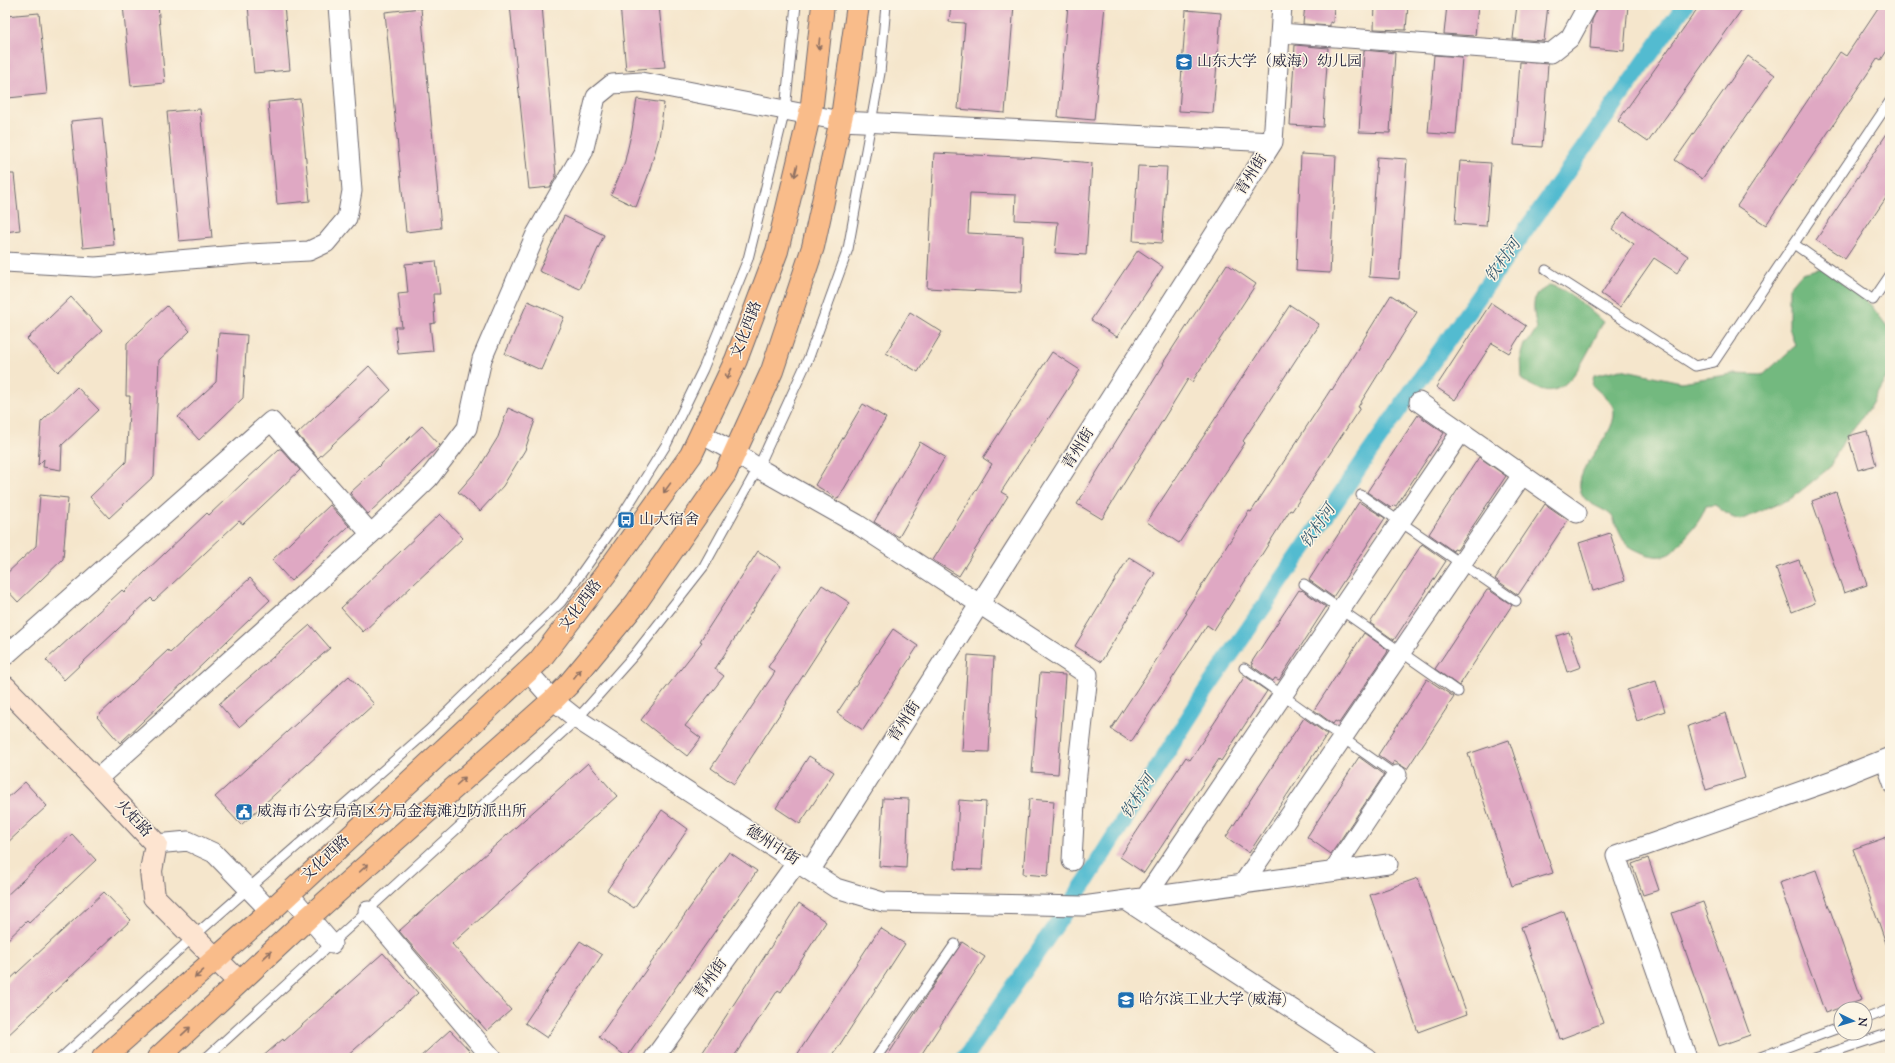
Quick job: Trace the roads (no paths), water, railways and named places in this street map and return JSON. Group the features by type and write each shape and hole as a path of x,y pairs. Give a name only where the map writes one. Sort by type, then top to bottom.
{"main road":[{"name":"文化西路","path":"107,1057 289,894 540,661 607,572 691,455 736,360 777,251 810,115 823,5"},
{"name":"文化西路","path":"158,1058 309,917 568,685 636,603 725,474 772,371 813,247 841,121 858,5"},
{"name":"火炬路","path":"5,686 156,844 151,871 154,897 239,982"}],"street":[{"path":"5,262 95,267 249,254 309,251 326,243 347,218 352,191 338,5"},
{"name":"青州街","path":"654,1058 804,866 980,604 1273,142 1282,5"},
{"path":"1280,33 1552,53 1570,38 1588,5"},
{"path":"96,780 371,534 428,479 467,428 482,359 536,234 583,152 596,97 612,84 641,82 841,121 872,121 1273,142"},
{"path":"1419,402 1577,513"},
{"path":"5,656 271,421 371,534"},
{"path":"1145,898 1461,432"},
{"path":"701,434 857,524 1088,675 1076,783 1072,861"},
{"path":"1242,884 1522,475"},
{"name":"德州中街","path":"528,672 553,700 577,719 836,888 882,902 1083,906 1388,864"},
{"path":"1687,1058 1616,856 1833,780 1885,759"},
{"path":"1333,871 1400,778"},
{"path":"156,844 188,841 214,853 270,911"},
{"path":"289,894 332,944"},
{"path":"1127,901 1367,1058"},
{"path":"368,911 492,1058"}],"lane":[{"path":"61,1058 193,937 428,731 561,602 619,520 666,445 703,369 748,259 785,110 796,5"},
{"path":"206,1058 577,719 635,654 704,566 758,468 809,357 848,248 880,73 886,5"},
{"path":"1546,270 1695,366 1714,362 1890,101"},
{"path":"1794,244 1873,300 1890,275"},
{"path":"1361,495 1516,601"},
{"path":"1304,584 1458,692"},
{"path":"1244,668 1400,778"},
{"path":"1885,759 1890,789"},
{"path":"876,1058 954,944"},
{"path":"1873,1016 1890,1009"},
{"path":"1758,1058 1833,1031"},
{"path":"1815,1058 1890,1033"}],"waterway":[{"name":"钦村河","path":"965,1058 1086,881 1205,692 1411,392 1685,5"}],"place":[{"name":"山东大学（威海）幼儿园","path":"1184,62"},
{"name":"山大宿舍","path":"626,520"},
{"name":"威海市公安局高区分局金海滩边防派出所","path":"244,812"},
{"name":"哈尔滨工业大学 (威海)","path":"1126,1000"}]}
